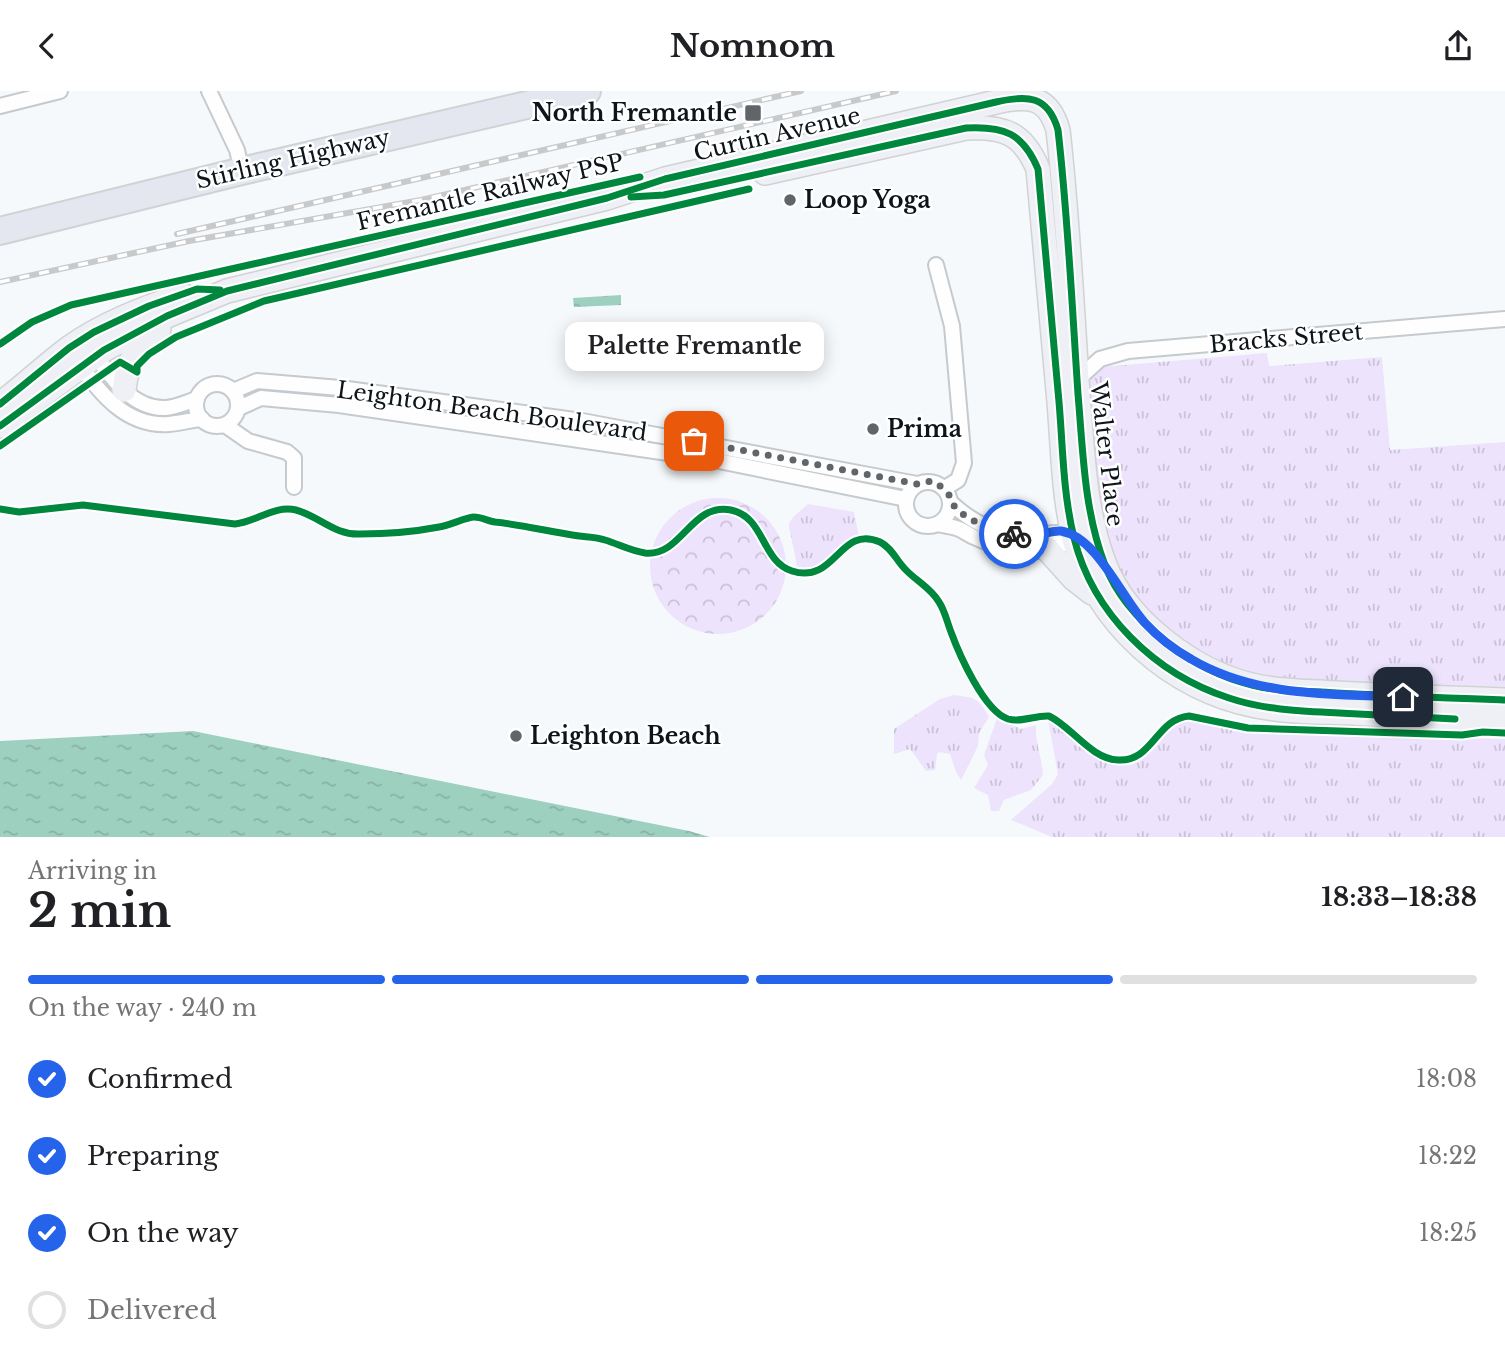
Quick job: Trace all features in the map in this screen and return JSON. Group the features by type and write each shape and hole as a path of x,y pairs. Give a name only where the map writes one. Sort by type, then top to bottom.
{"highway":[{"name":"Stirling Highway","path":"0,231 438,107 518,96 587,91"},
{"name":"Stirling Highway","path":"0,215 241,164"}],"main road":[{"name":"Curtin Avenue","path":"0,426 83,353 227,291 607,198 665,179 996,101 1030,98 1040,102"},
{"name":"Walter Place","path":"1040,102 1049,110 1058,130 1089,506 1105,565 1117,587 1146,625 1191,659 1253,686 1283,690 1505,700"},
{"name":"Curtin Avenue","path":"607,198 664,195 966,128 999,128 1020,140"},
{"name":"Walter Place","path":"1020,140 1030,151 1038,169 1063,474 1074,537 1084,568 1100,600"},
{"name":"Curtin Avenue","path":"0,404 83,353 149,306 198,289 227,291"},
{"path":"124,390 127,366 133,355 180,310"},
{"path":"1047,549 1074,579 1100,600 1125,632 1153,658 1172,671 1228,698 1256,706 1297,711 1505,721"}],"street":[{"path":"0,106 60,91"},
{"path":"209,91 241,164"},
{"path":"936,265 952,326 964,463 958,480 944,488"},
{"name":"Bracks Street","path":"1077,380 1087,368 1100,359 1128,351 1505,319"},
{"path":"83,353 94,384 121,412 146,422 168,424 202,419"},
{"name":"Leighton Beach Boulevard","path":"83,353 146,406 166,408 197,399 204,390 213,385 224,385 233,391 257,381 353,390 582,421 917,484"},
{"path":"197,399 197,407 206,423 225,425 234,419 239,408 233,391"},
{"name":"Leighton Beach Boulevard","path":"239,408 261,398 339,405 709,459 906,499"},
{"path":"225,425 248,441 287,451 294,458 294,487"},
{"path":"1089,506 1082,526 1074,537 1063,546 1026,550 1003,547 971,536 960,529 937,524 926,526 915,522 909,516 906,499 917,484 931,481 944,488 951,503 978,524 998,532 1034,535 1060,531 1074,537 1090,547 1105,565"},
{"path":"937,524 949,512 951,503"}],"green space":[{"path":"1267,353 1269,366 1382,357 1390,450 1505,442 1505,687 1283,680 1228,665 1172,635 1138,600 1115,564 1099,520 1086,388 1089,376 1099,365 1101,367"},
{"path":"718,498 744,503 766,518 781,540 786,566 781,592 766,614 744,629 718,634 692,629 670,614 655,592 650,566 655,540 670,518 692,503"},
{"path":"808,504 854,512 859,537 843,546 823,564 807,570 797,569 789,524"},
{"path":"954,695 976,700 989,717 979,733 978,746 961,780 950,754 939,752 935,770 926,771 910,749 894,754 894,729 940,699"},
{"path":"997,718 1021,729 1036,725 1043,775 1031,790 1004,800 999,811 991,811 988,795 974,788 988,765 984,755"},
{"path":"1053,719 1100,759 1117,765 1130,765 1141,760 1171,729 1180,723 1191,721 1277,734 1505,739 1505,837 1052,837 1011,820 1052,784 1058,774 1048,720"}],"water":[{"path":"621,295 621,305 574,307 573,298"},
{"path":"193,731 710,837 0,837 0,741"}],"railway":[{"path":"177,234 801,91"},
{"path":"0,282 189,241 421,200 896,91"}],"cycle path":[{"path":"0,426 104,350 167,316 227,291 607,198 665,179 996,102 1035,100 1048,110 1058,130 1081,437 1093,524 1105,565 1129,606 1165,641 1186,656 1208,669 1252,685 1294,691 1505,700"},
{"path":"631,197 664,195 966,128 991,129 1011,134 1026,147 1038,169 1070,520 1083,566 1112,616 1152,657 1176,674 1242,702 1297,711 1455,719"},
{"name":"Fremantle Railway PSP","path":"0,344 32,322 71,305 640,177"},
{"path":"0,446 120,362 137,372 137,366 149,354 176,337 264,301 749,189"},
{"path":"0,404 69,348 94,332 149,306 197,289 220,290"},
{"path":"0,509 19,512 83,505 235,524 288,509 304,513 351,534 419,530 477,517 599,538 645,553 658,552 668,547 706,514 717,510 731,510 751,521 774,558 792,571 807,573 819,570 855,541 866,539 880,542 936,597 966,667 982,694 999,714 1013,720 1049,716 1090,749 1108,758 1130,759 1147,748 1169,724 1189,716 1248,728 1462,735 1505,733"}],"way so far":[{"path":"694,441 917,484 931,481 944,488 951,503 965,516 991,530 1014,534"}],"place":[{"name":"North Fremantle","path":"753,113"},
{"name":"Loop Yoga","path":"790,200"},
{"name":"Prima","path":"873,429"},
{"name":"Palette Fremantle","path":"694,441"},
{"name":"Leighton Beach","path":"516,736"}],"route":[{"path":"1014,534 1034,535 1060,531 1084,542 1105,565 1117,587 1146,625 1170,645 1219,674 1253,686 1283,690 1403,697"}]}
